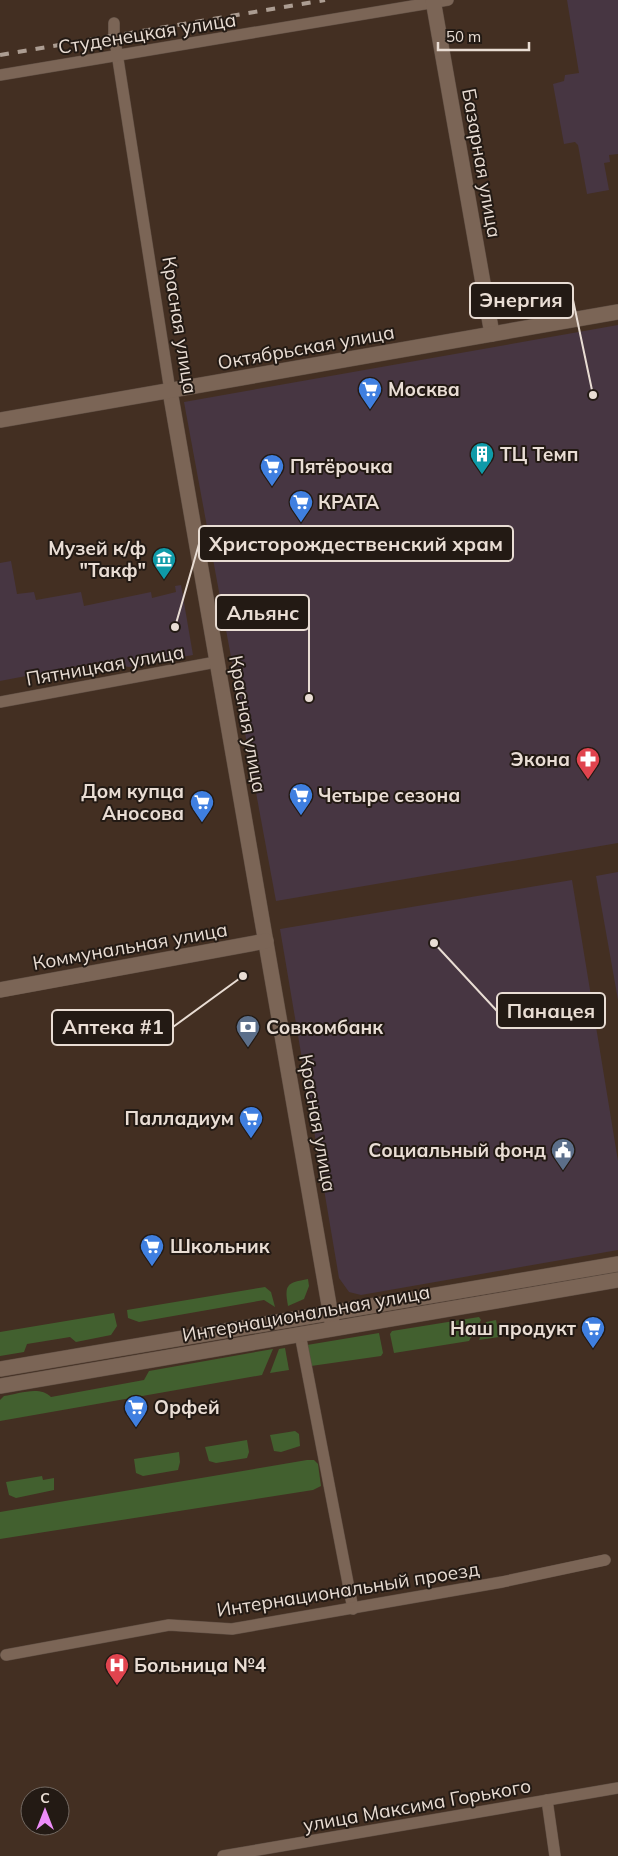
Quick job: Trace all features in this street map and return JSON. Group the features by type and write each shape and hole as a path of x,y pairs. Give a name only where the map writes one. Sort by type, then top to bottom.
{"main road":[{"name":"Базарная улица","path":"438,1 492,334"},
{"name":"Октябрьская улица","path":"0,420 618,312"},
{"name":"Красная улица","path":"170,391 333,1328"},
{"name":"Коммунальная улица","path":"0,990 266,941"},
{"name":"Интернациональная улица","path":"0,1369 618,1264"},
{"name":"Интернациональная улица","path":"0,1386 618,1280"}],"street":[{"name":"Студенецкая улица","path":"0,74 118,56 438,1"},
{"name":"Красная улица","path":"114,23 170,391"},
{"name":"Пятницкая улица","path":"0,702 216,662"},
{"path":"300,1334 352,1609"},
{"name":"Интернациональный проезд","path":"6,1655 169,1626 232,1629 502,1582 605,1560"},
{"name":"улица Максима Горького","path":"223,1856 618,1788"},
{"path":"547,1800 555,1856"}],"shaded area":[{"path":"567,0 618,0 618,154 609,155 610,162 604,163 609,190 587,194 578,145 575,142 564,144 553,84 564,81 565,75 579,73"},
{"path":"618,325 618,843 276,901 184,402"},
{"path":"11,561 17,594 34,592 36,600 81,592 84,606 151,592 152,598 176,592 175,586 181,585 193,655 129,667 99,662 0,681 0,563"},
{"path":"618,872 618,1000 596,876"},
{"path":"572,880 618,1161 618,1250 361,1295 349,1292 339,1278 280,929"}],"green space":[{"path":"308,1279 309,1286 304,1299 288,1306 286,1293 289,1286 295,1282"},
{"path":"265,1287 271,1292 275,1307 264,1300 139,1322 128,1318 127,1310"},
{"path":"114,1313 117,1326 111,1335 76,1342 70,1337 27,1344 24,1352 0,1356 0,1332"},
{"path":"479,1317 481,1320 469,1341 394,1353 390,1334 392,1331"},
{"path":"496,1320 499,1337 479,1340 486,1322"},
{"path":"379,1333 383,1353 381,1356 311,1366 307,1345"},
{"path":"285,1348 289,1370 270,1373 279,1349"},
{"path":"273,1349 262,1375 0,1421 0,1400 4,1396 22,1392 41,1391 51,1397 144,1380 149,1371"},
{"path":"295,1431 299,1434 300,1446 281,1452 274,1451 270,1435"},
{"path":"247,1440 249,1452 247,1458 216,1463 209,1461 205,1447"},
{"path":"179,1452 180,1462 178,1470 143,1476 136,1473 134,1459"},
{"path":"314,1460 318,1464 321,1486 313,1490 0,1539 0,1512"},
{"path":"42,1476 43,1480 54,1478 54,1490 16,1498 9,1495 6,1482"}],"railway":[{"path":"0,55 325,0"}],"place":[{"name":"Энергия","path":"593,395"},
{"name":"Москва","path":"370,410"},
{"name":"ТЦ Темп","path":"482,475"},
{"name":"Пятёрочка","path":"272,487"},
{"name":"КРАТА","path":"301,523"},
{"name":"Музей к/ф \"Такф\"","path":"164,580"},
{"name":"Христорождественский храм","path":"175,627"},
{"name":"Альянс","path":"309,698"},
{"name":"Экона","path":"588,780"},
{"name":"Четыре сезона","path":"301,816"},
{"name":"Дом купца Аносова","path":"202,823"},
{"name":"Панацея","path":"434,943"},
{"name":"Аптека #1","path":"243,976"},
{"name":"Совкомбанк","path":"248,1048"},
{"name":"Палладиум","path":"251,1139"},
{"name":"Социальный фонд","path":"563,1171"},
{"name":"Школьник","path":"152,1267"},
{"name":"Наш продукт","path":"593,1349"},
{"name":"Орфей","path":"136,1428"},
{"name":"Больница №4","path":"117,1686"}]}
